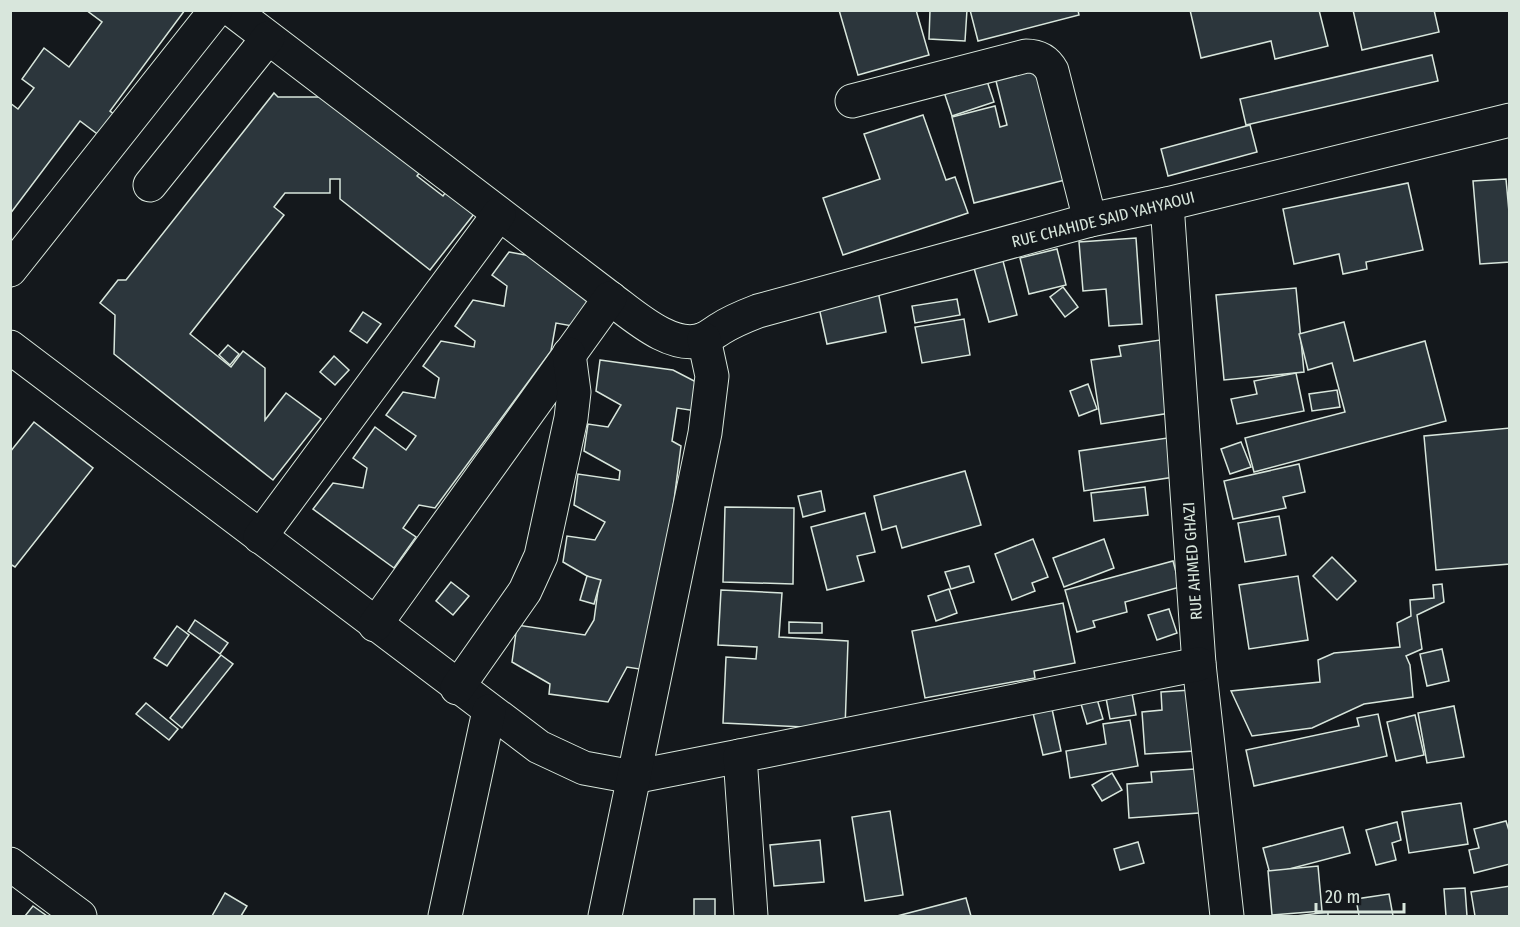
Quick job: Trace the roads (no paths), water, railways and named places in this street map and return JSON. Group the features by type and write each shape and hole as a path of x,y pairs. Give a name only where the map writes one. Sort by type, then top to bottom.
{"street":[{"path":"10,270 216,10"},
{"path":"232,10 652,329 670,338 688,342 704,339 712,376 705,433 605,916"},
{"path":"150,185 268,38"},
{"path":"852,101 1026,56 1042,59 1052,71 1090,220"},
{"name":"RUE CHAHIDE SAID YAHYAOUI","path":"704,339 732,322 758,311 1090,220 1167,204 1509,120"},
{"name":"RUE AHMED GHAZI","path":"1167,204 1199,664 1227,916"},
{"path":"260,537 499,214"},
{"path":"375,625 610,298"},
{"path":"457,687 525,591 541,556 571,418 574,392 569,354"},
{"path":"14,358 260,537 539,747 584,768 633,777 1199,664"},
{"path":"445,916 489,711"},
{"path":"740,756 751,916"},
{"path":"10,864 80,916"}]}
